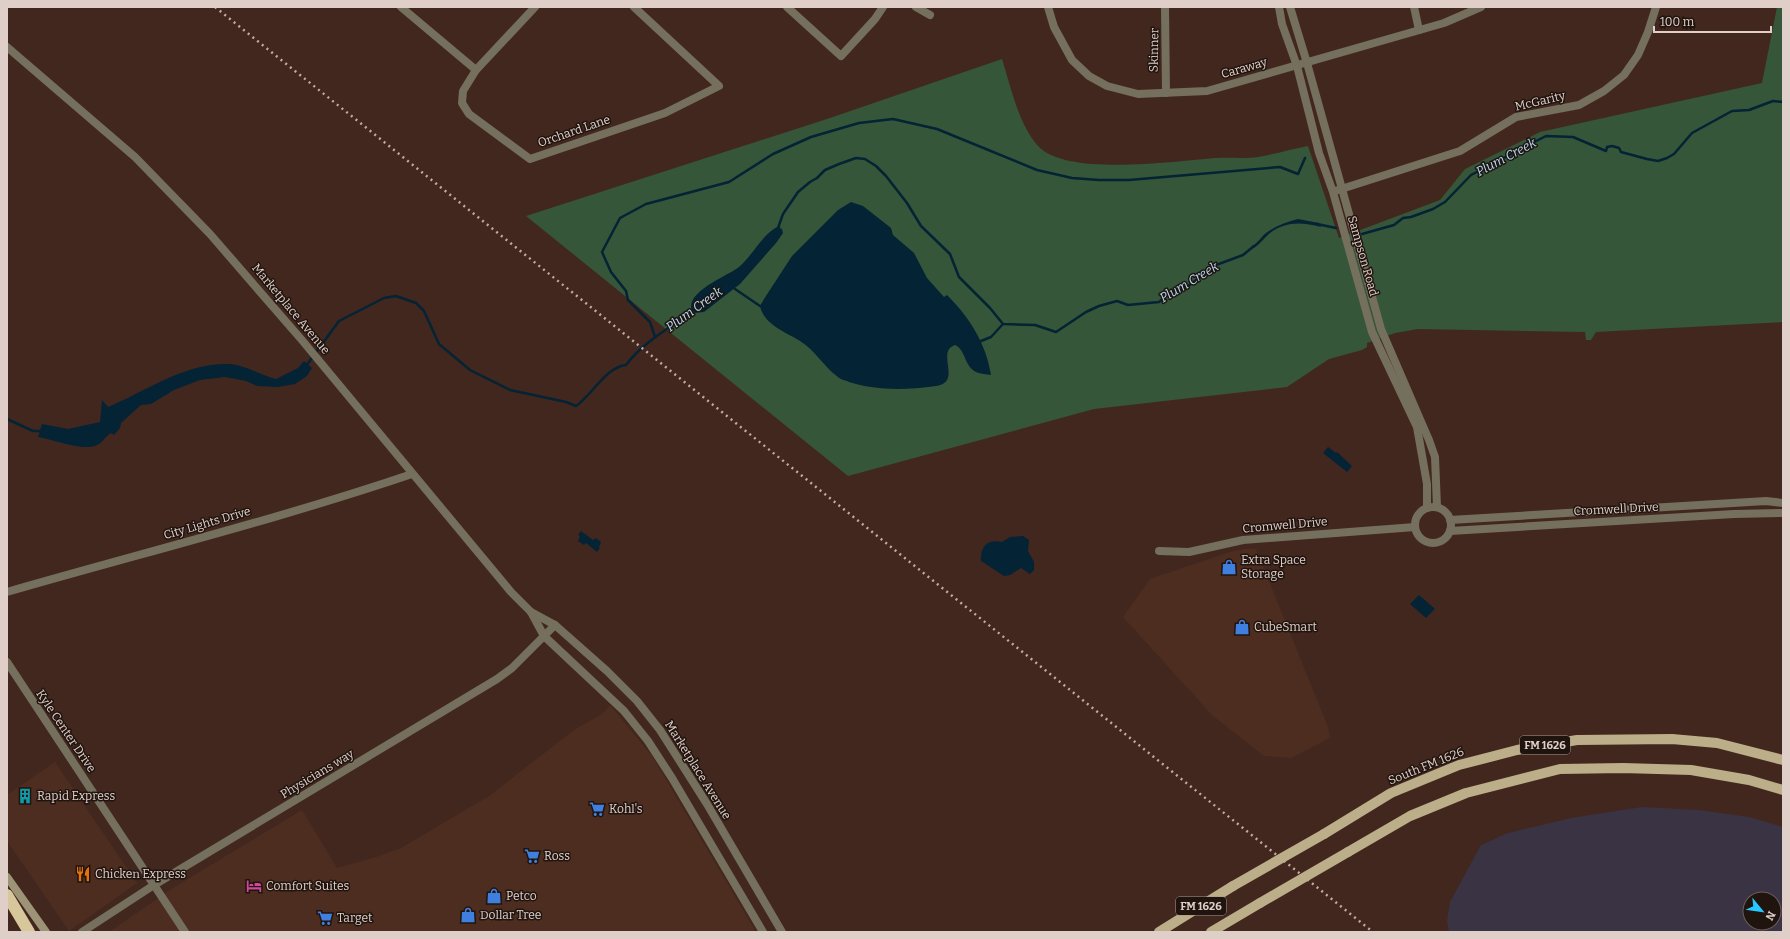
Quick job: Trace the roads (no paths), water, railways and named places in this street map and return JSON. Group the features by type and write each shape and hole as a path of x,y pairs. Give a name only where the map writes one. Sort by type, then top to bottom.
{"highway":[{"path":"7,895 29,932"}],"main road":[{"name":"South FM 1626","path":"1159,932 1233,886 1324,834 1391,793 1459,765 1517,750 1576,740 1672,739 1717,743 1783,760"},
{"name":"FM 1626","path":"1211,932 1410,816 1466,793 1560,769 1623,768 1691,770 1749,780 1783,790"},
{"path":"7,877 46,932"}],"street":[{"path":"401,7 476,70 534,7"},
{"name":"Orchard Lane","path":"476,70 463,91 462,103 469,114 530,159 665,113 719,86 634,7"},
{"path":"787,7 841,56 875,19 883,7"},
{"path":"916,7 930,15"},
{"name":"Caraway","path":"1048,7 1054,27 1072,60 1089,76 1107,86 1138,94 1207,91 1444,23 1481,7"},
{"name":"Skinner","path":"1166,7 1166,93"},
{"name":"Sampson Road","path":"1279,7 1282,24 1296,66 1319,153 1333,192 1372,332 1417,427 1427,484 1427,508"},
{"name":"Sampson Road","path":"1290,7 1381,329 1435,457 1437,507"},
{"path":"1414,7 1419,30"},
{"name":"McGarity","path":"1333,192 1460,151 1516,117 1579,104 1604,91 1624,75 1638,54 1648,32 1656,7"},
{"name":"Marketplace Avenue","path":"7,47 135,157 210,234 301,339 511,592 531,612 555,625 607,671 637,701 660,730 704,798 782,932"},
{"name":"City Lights Drive","path":"7,592 215,534 372,488 412,474"},
{"name":"Cromwell Drive","path":"1450,520 1766,501 1783,503"},
{"path":"1437,507 1445,512 1450,520 1450,531 1439,542 1428,542 1419,537 1415,527 1418,515 1427,508 1437,507"},
{"name":"Cromwell Drive","path":"1450,531 1734,514 1783,513"},
{"name":"Cromwell Drive","path":"1159,551 1189,552 1243,540 1415,527"},
{"name":"Marketplace Avenue","path":"531,612 544,636 624,711 648,741 672,778 763,932"},
{"name":"Physicians way","path":"82,932 154,885 498,679 512,668 555,625"},
{"name":"Kyle Center Drive","path":"7,662 185,932"}],"water":[{"path":"851,202 863,206 891,228 893,235 914,253 927,278 944,297 947,295 955,303 981,341 989,363 991,375 978,373 972,369 959,347 955,345 947,354 949,373 948,379 944,383 936,386 903,389 860,385 839,378 805,345 776,327 766,318 762,313 760,306 792,256 838,210"},
{"path":"1298,219 1319,223 1321,227 1307,224 1282,226 1270,233 1254,248 1252,246 1273,228"},
{"path":"777,227 782,229 783,233 740,284 704,312 693,313 691,306 699,292 739,267 766,235"},
{"path":"304,361 312,368 307,376 295,384 278,387 257,386 246,381 225,377 200,380 174,390 151,404 141,405 121,423 120,428 114,435 111,433 99,444 91,447 76,446 38,437 42,424 68,429 100,422 102,400 108,407 167,379 197,368 213,365 234,364 276,379 298,368"},
{"path":"1328,447 1336,453 1337,452 1352,466 1347,472 1323,453"},
{"path":"581,531 593,540 596,538 601,542 600,548 597,552 586,543 584,545 578,541 580,536 578,535"},
{"path":"1023,536 1029,540 1028,551 1034,562 1034,570 1030,574 1021,568 1010,575 1004,576 981,561 982,551 989,543 997,541 1002,542 1010,537"},
{"path":"1419,595 1435,609 1426,618 1410,604"}],"waterway":[{"name":"Plum Creek","path":"1362,234 1394,225 1403,218 1411,217 1433,209 1445,202 1471,175 1546,136 1573,137 1606,151 1607,147 1612,146 1619,148 1621,152 1658,161 1674,154 1692,133 1732,111 1749,110 1773,101 1783,102"},
{"path":"655,337 650,322 628,300 626,291 611,272 602,252 620,218 646,204 729,182 773,154 811,137 859,123 893,119 937,129 1037,170 1072,178 1129,180 1280,167 1298,174 1305,158"},
{"name":"Plum Creek","path":"779,227 778,228 783,214 798,192 825,170 856,158 865,159 876,166 886,176 907,203 921,226 950,254 959,277 990,308 1003,324 1035,325 1056,332 1086,312 1099,306 1117,301 1128,305 1159,302 1171,292 1187,287 1204,274 1208,268 1243,255 1254,246"},
{"name":"Plum Creek","path":"1317,224 1336,228"},
{"path":"735,289 760,306"},
{"name":"Plum Creek","path":"306,366 339,321 384,298 396,296 416,303 424,311 439,344 470,370 510,390 566,402 576,406 612,371 626,365 633,356 649,342 694,311"},
{"path":"981,341 991,337 1003,324"},
{"name":"Plum Creek","path":"7,419 33,431 42,431"}],"railway":[{"path":"215,7 1373,932"}],"place":[{"name":"Extra Space Storage","path":"1229,567"},
{"name":"CubeSmart","path":"1242,627"},
{"name":"Rapid Express","path":"25,796"},
{"name":"Kohl's","path":"597,809"},
{"name":"Ross","path":"532,856"},
{"name":"Chicken Express","path":"83,874"},
{"name":"Comfort Suites","path":"254,886"},
{"name":"Petco","path":"494,896"},
{"name":"Dollar Tree","path":"468,915"},
{"name":"Target","path":"325,918"}]}
